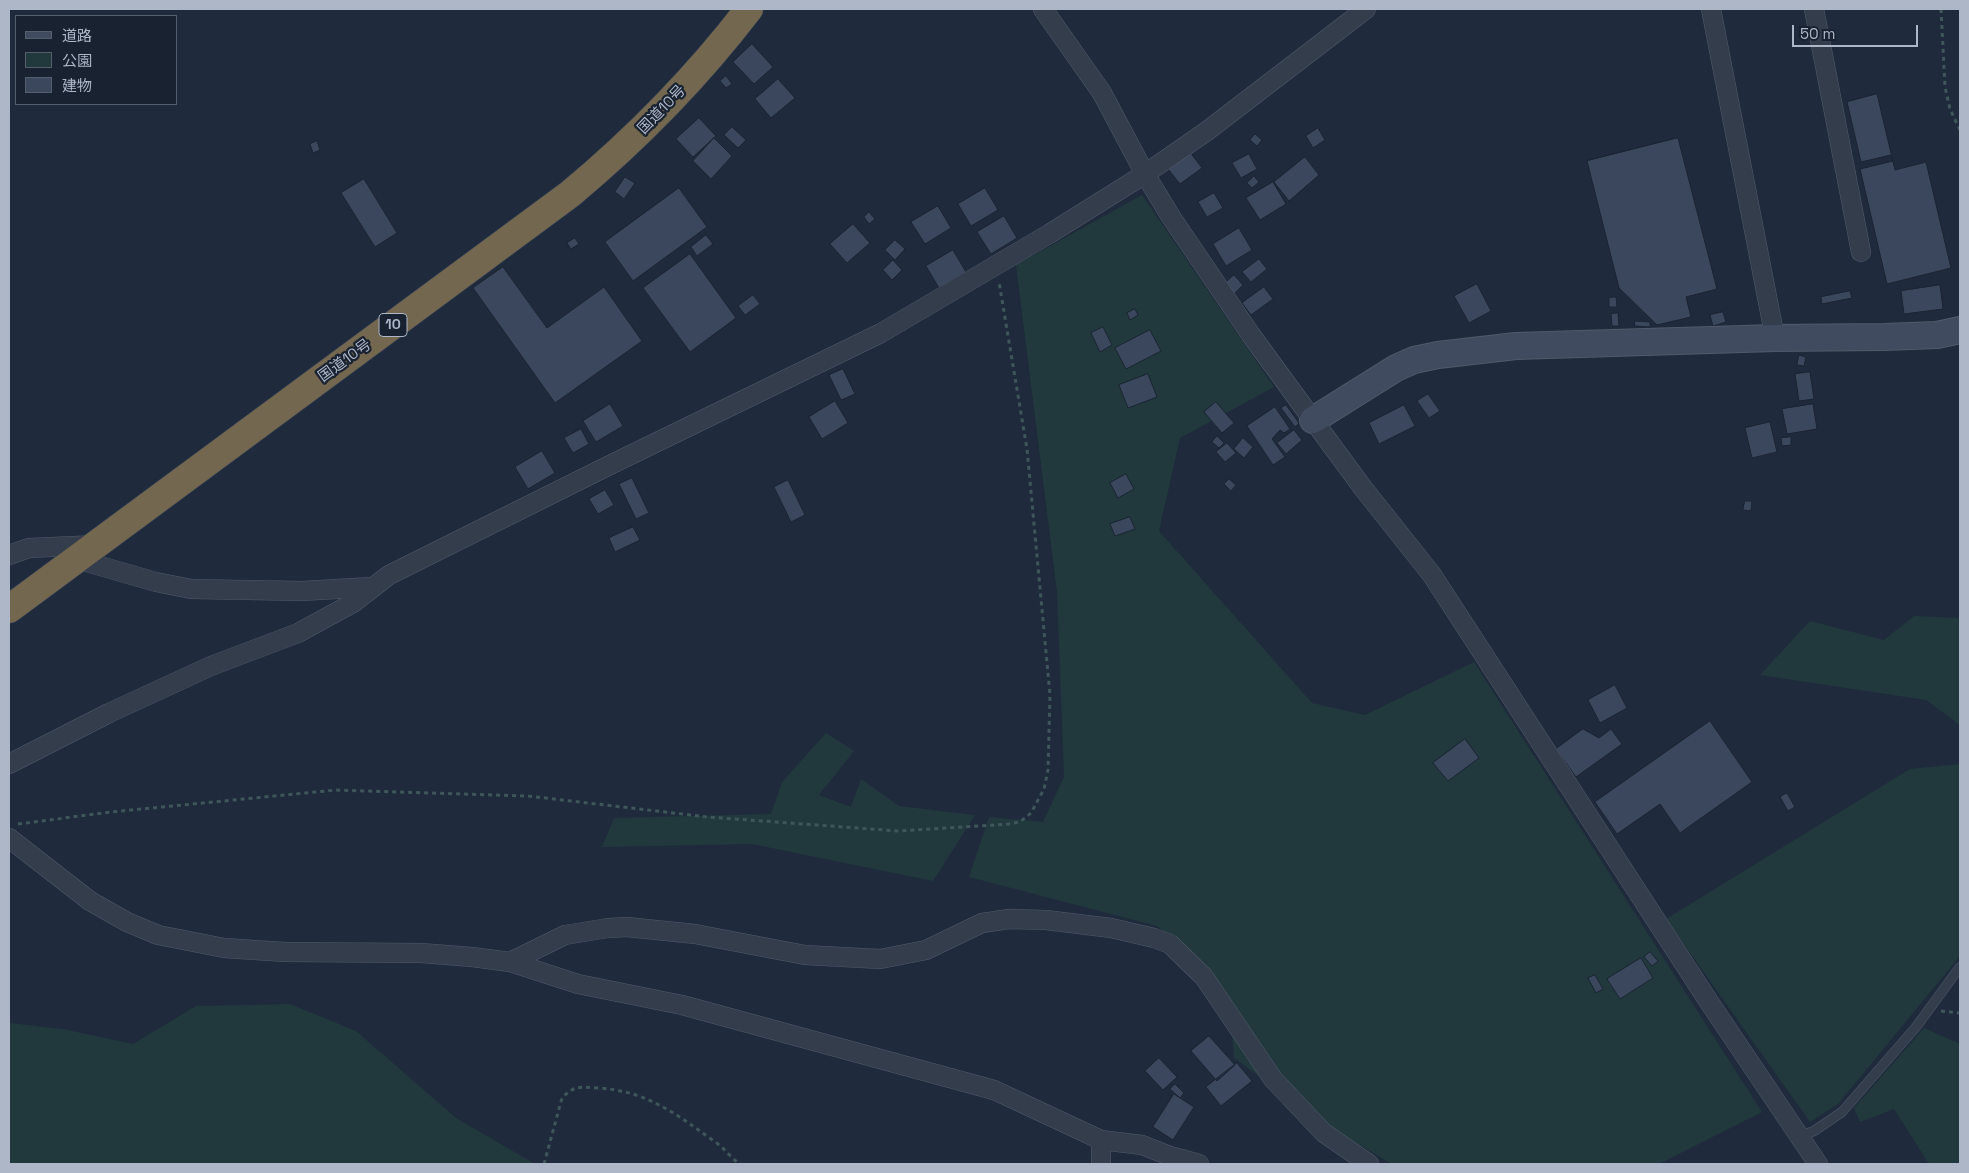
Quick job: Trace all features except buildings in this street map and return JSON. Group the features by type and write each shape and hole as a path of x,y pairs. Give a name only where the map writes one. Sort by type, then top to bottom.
{"highway":[{"name":"国道10号","path":"9,610 570,194 614,158 652,121 705,63 748,9"}],"street":[{"path":"1043,9 1102,93 1145,174 1171,217 1224,296 1363,488 1432,575 1704,994 1818,1164"},
{"path":"9,764 109,713 211,666 298,633 353,603 371,587 389,575 881,333 1049,234 1145,174 1207,131 1366,9"},
{"path":"1711,9 1775,338"},
{"path":"1814,9 1861,252"},
{"path":"1313,420 1396,368 1414,360 1438,355 1516,346 1775,338 1884,338 1937,335 1960,330"},
{"path":"9,555 29,548 87,552 191,590 302,591 371,587"},
{"path":"9,838 90,900 127,922 158,935 224,948 286,952 421,953 510,962 578,984 682,1005 994,1090 1101,1140 1142,1145 1170,1156 1199,1164"},
{"path":"510,962 565,935 608,928 627,927 695,934 805,955 871,958 926,950 982,923 1009,919 1065,922 1112,928 1154,938 1170,944 1204,977 1273,1079 1324,1134 1369,1164"},
{"path":"1101,1140 1101,1164"}],"lane":[{"path":"1800,1136 1814,1130 1842,1112 1916,1027 1960,967"}],"path":[{"path":"1941,9 1945,87 1950,109 1960,130"},
{"path":"9,825 111,812 336,790 528,796 708,817 898,831 1011,824 1021,821 1031,813 1044,789 1048,770 1050,695 1027,449 996,264"},
{"path":"544,1164 562,1098 570,1090 580,1087 610,1088 637,1094 672,1112 722,1147 736,1162 741,1164"}],"green space":[{"path":"1142,195 1274,387 1180,438 1159,531 1312,703 1365,715 1474,662 1762,1112 1659,1164 1392,1164 1331,1128 1234,1058 1230,1005 1203,965 1157,926 969,877 989,817 1043,822 1064,777 1057,592 1016,265"},
{"path":"1914,616 1960,618 1960,725 1926,700 1760,675 1810,621 1884,640"},
{"path":"826,733 854,751 819,795 851,807 861,779 899,806 975,815 933,881 752,844 602,847 614,818 771,814 782,782"},
{"path":"1960,764 1960,956 1838,1104 1810,1122 1666,919 1910,769"},
{"path":"290,1004 356,1031 456,1118 535,1164 9,1164 9,1023 63,1029 133,1044 196,1006"},
{"path":"1924,1028 1960,1044 1960,1164 1929,1164 1894,1109 1860,1122 1854,1108"}]}
